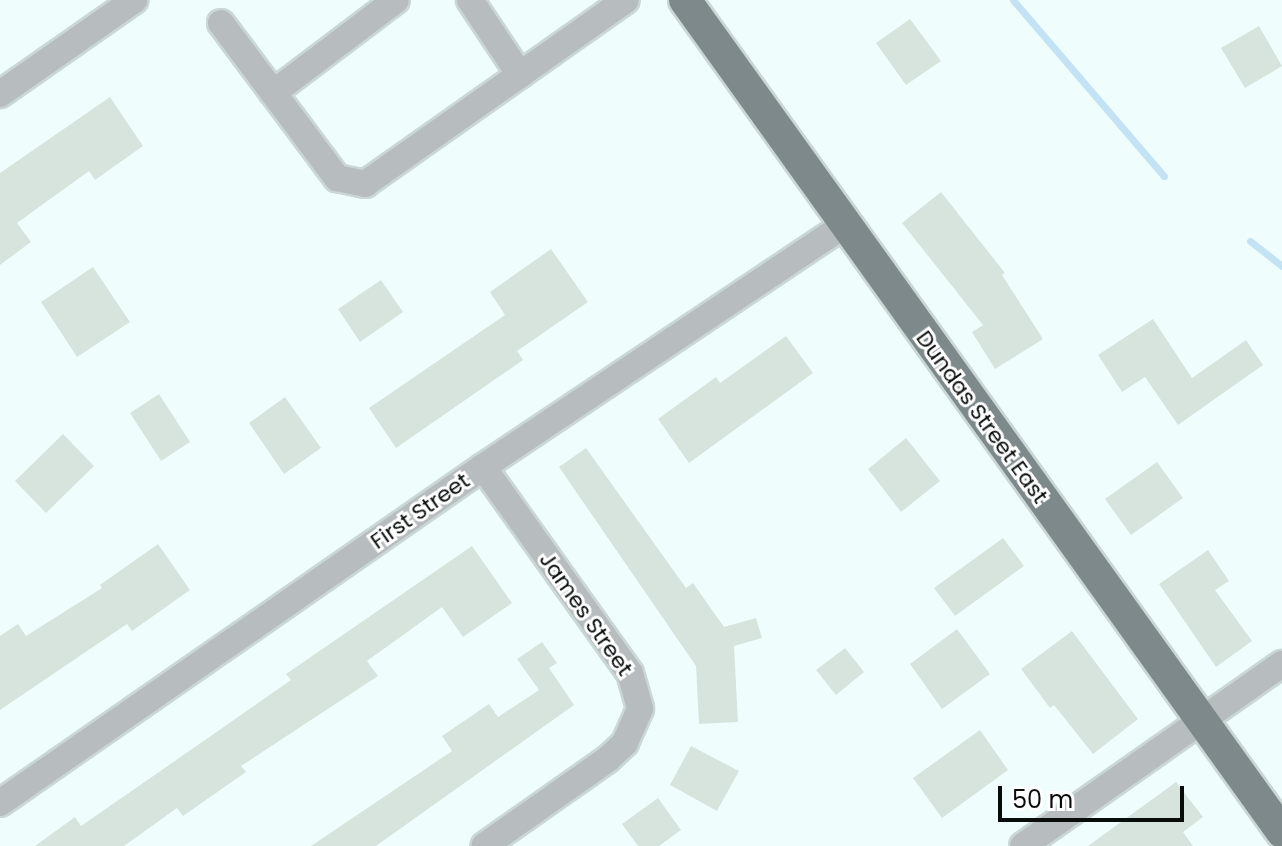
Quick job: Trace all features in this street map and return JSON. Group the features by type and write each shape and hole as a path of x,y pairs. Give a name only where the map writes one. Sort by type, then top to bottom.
{"main road":[{"name":"Dundas Street East","path":"685,0 1282,832"}],"street":[{"path":"0,94 134,0"},
{"path":"273,93 396,0"},
{"path":"470,0 520,75"},
{"path":"221,23 337,178 365,184 626,0"},
{"name":"First Street","path":"0,803 483,467 844,225"},
{"name":"James Street","path":"483,467 630,673 640,709 625,743 608,759 484,846"},
{"path":"1023,846 1282,664"}],"building":[{"path":"910,19 941,61 906,85 876,43"},
{"path":"1259,26 1282,66 1245,88 1221,48"},
{"path":"110,97 143,146 95,180 89,171 17,223 31,242 0,265 0,173"},
{"path":"941,192 1005,273 1002,275 1043,339 995,369 972,332 983,325 902,223"},
{"path":"551,249 588,302 517,351 523,360 396,448 369,408 505,315 490,292"},
{"path":"93,267 130,322 77,357 41,302"},
{"path":"381,280 403,312 360,342 338,309"},
{"path":"1153,319 1192,378 1246,340 1263,365 1178,425 1145,377 1122,392 1098,355"},
{"path":"786,336 813,373 689,463 658,419 716,377 720,383"},
{"path":"159,394 190,442 161,461 130,413"},
{"path":"285,397 321,448 284,474 249,423"},
{"path":"63,434 94,466 46,513 15,481"},
{"path":"906,438 940,481 901,512 868,469"},
{"path":"586,448 686,588 693,583 724,627 756,618 762,638 734,646 738,722 699,724 696,666 559,467"},
{"path":"1157,462 1183,498 1131,535 1105,499"},
{"path":"1003,538 1024,566 955,616 934,588"},
{"path":"158,544 190,590 132,631 127,624 0,710 0,636 18,624 26,636 102,588 100,585"},
{"path":"472,546 512,603 463,637 442,607 367,661 378,676 241,766 246,772 183,816 177,808 124,846 35,846 75,817 81,826 291,680 286,674"},
{"path":"1208,550 1229,581 1215,590 1252,641 1216,667 1159,584"},
{"path":"957,629 990,674 942,709 910,664"},
{"path":"1072,631 1138,719 1093,754 1054,705 1050,708 1021,669"},
{"path":"542,642 557,663 549,668 574,705 376,846 311,846 452,751 442,736 489,704 498,717 539,690 517,659"},
{"path":"845,648 864,672 836,695 816,670"},
{"path":"980,730 1008,770 942,818 913,778"},
{"path":"691,746 739,771 717,811 670,785"},
{"path":"1176,782 1203,817 1183,832 1193,846 1088,846"},
{"path":"658,798 681,830 659,846 638,846 622,824"}],"waterway":[{"path":"1013,0 1164,176"},
{"path":"1250,241 1282,266"}]}
